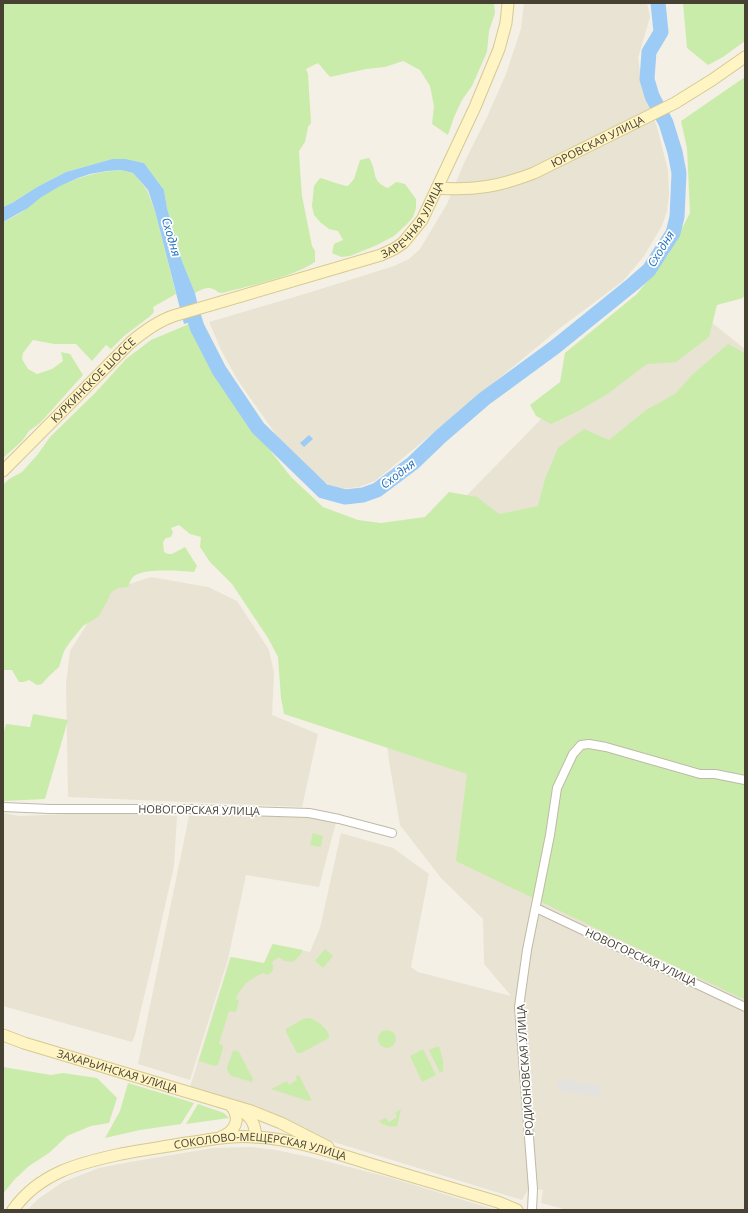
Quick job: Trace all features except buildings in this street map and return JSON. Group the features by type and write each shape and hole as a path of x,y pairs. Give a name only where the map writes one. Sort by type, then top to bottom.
{"street":[{"name":"ЗАРЕЧНАЯ УЛИЦА","path":"196,309 381,255 403,243 422,220 475,107 499,49 506,23 508,3"},
{"name":"ЮРОВСКАЯ УЛИЦА","path":"437,188 458,190 484,188 517,180 534,173 675,103 745,57"},
{"name":"КУРКИНСКОЕ ШОССЕ","path":"3,471 130,343 158,322 196,309"},
{"name":"РОДИОНОВСКАЯ УЛИЦА","path":"532,1210 533,1189 519,1007 527,950 550,835 557,788 573,754 581,745 589,744 606,747 700,774 716,774 745,780"},
{"name":"НОВОГОРСКАЯ УЛИЦА","path":"3,807 50,809 188,809 302,813 339,819 392,833"},
{"name":"НОВОГОРСКАЯ УЛИЦА","path":"536,908 745,1007"},
{"name":"ЗАХАРЬИНСКАЯ УЛИЦА","path":"3,1035 24,1043 251,1112 281,1124 342,1155"},
{"name":"ЗАХАРЬИНСКАЯ УЛИЦА","path":"232,1107 246,1114 252,1120 255,1127 256,1137"},
{"path":"217,1138 226,1135 235,1126 236,1118 232,1107"},
{"name":"СОКОЛОВО-МЕЩЕРСКАЯ УЛИЦА","path":"13,1210 32,1190 49,1178 67,1168 92,1160 140,1150 217,1138 256,1137 288,1141 342,1155 498,1202 517,1210"}],"shaded area":[{"path":"524,3 647,3 650,17 638,58 642,85 657,127 668,170 669,194 667,211 662,226 644,256 623,281 560,328 375,481 359,487 342,489 330,485 322,481 279,439 237,379 221,350 209,322 394,266 409,259 420,249 447,204 464,163 506,74 521,29"},
{"path":"677,295 745,349 745,1210 568,1210 541,1203 543,1190 529,1188 522,1200 314,1136 190,1087 230,957 264,964 272,944 310,952 320,928 341,833 393,848 429,874 411,967 418,972 511,996 484,964 483,919 441,878 400,825 389,761 375,635 438,525 579,380"},
{"path":"151,577 208,587 237,601 269,650 274,673 272,715 318,734 302,807 68,797 66,683 70,651 108,591"},
{"path":"115,812 177,816 174,866 135,1035 132,1042 3,1006 3,813 19,816"},
{"path":"189,816 306,816 336,822 319,887 246,875 228,959 190,1080 138,1064"},
{"path":"559,1079 602,1086 600,1097 557,1090"},
{"path":"251,1147 276,1150 314,1158 388,1177 496,1210 27,1210 38,1199 63,1182 99,1168 213,1148"}],"green space":[{"path":"3,3 494,3 495,13 489,31 487,52 472,86 462,100 454,117 448,135 432,124 434,106 430,86 420,70 403,61 385,67 366,69 330,77 318,63 306,69 308,74 311,123 308,127 305,142 299,151 302,196 312,246 315,251 315,262 283,277 257,284 222,293 219,293 211,288 206,288 195,293 182,261 167,208 164,190 144,163 126,159 112,159 66,172 3,207"},
{"path":"683,3 745,3 745,41 723,57 708,65 687,48"},
{"path":"745,77 745,293 743,298 717,305 709,337 676,362 647,364 606,395 551,424 536,416 530,405 560,382 565,353 637,294 668,255 690,213 687,148 681,121"},
{"path":"369,158 372,163 376,179 388,188 396,182 405,184 416,199 416,208 413,217 394,236 350,256 341,257 332,253 334,244 343,240 338,231 329,229 314,215 312,206 314,186 320,178 348,186 354,179 360,160"},
{"path":"121,170 133,173 147,190 155,211 176,294 153,307 154,312 149,317 124,336 111,349 106,345 92,361 76,344 54,344 33,340 23,353 22,359 28,369 37,374 52,369 63,361 61,352 70,354 83,375 40,423 29,431 22,441 3,458 3,222 30,206 48,192 68,182 89,175"},
{"path":"189,324 247,421 291,477 323,507 358,520 381,523 425,517 449,492 477,497 499,514 538,506 545,479 558,448 584,429 609,440 646,410 675,394 692,375 728,344 745,353 745,1000 456,861 467,774 284,714 281,698 278,657 268,638 232,584 210,562 200,547 201,537 190,534 179,525 171,528 173,532 171,537 166,538 163,542 164,552 172,554 185,547 197,566 194,572 155,571 139,573 133,577 128,587 118,588 113,591 98,617 83,626 64,651 59,667 42,684 37,685 29,680 19,682 12,670 3,670 3,485 9,479 22,472 38,454 50,437 96,392 126,359 151,340"},
{"path":"33,714 68,720 45,799 3,801 3,735 6,724 30,727"},
{"path":"313,833 323,836 321,847 310,845"},
{"path":"273,944 303,950 293,962 284,961 279,957 272,962 273,970 270,974 268,975 263,973 250,980 244,986 236,998 239,1001 236,1012 229,1011 219,1044 223,1045 223,1048 218,1065 215,1066 199,1061 231,957 264,963"},
{"path":"325,949 333,956 323,968 315,961"},
{"path":"309,1018 322,1026 329,1035 329,1038 301,1053 297,1053 286,1032 286,1029 303,1019"},
{"path":"383,1030 391,1030 396,1035 394,1046 391,1048 383,1048 378,1043 378,1035"},
{"path":"439,1046 443,1060 443,1071 440,1073 429,1050"},
{"path":"423,1049 436,1075 422,1082 410,1056"},
{"path":"235,1050 239,1052 253,1079 252,1082 231,1076 228,1072 227,1067 233,1051"},
{"path":"3,1067 51,1075 63,1073 97,1078 117,1098 109,1123 91,1126 67,1136 49,1153 29,1166 14,1180 3,1194"},
{"path":"299,1075 311,1101 271,1089 287,1081 289,1085 297,1080 295,1077"},
{"path":"128,1083 194,1103 181,1124 140,1130 105,1138 120,1111"},
{"path":"198,1104 224,1113 229,1118 186,1124"},
{"path":"401,1109 397,1126 388,1126 379,1121 386,1118 389,1122 397,1117 395,1113"}],"water":[{"path":"112,159 126,159 144,163 164,190 167,208 182,261 195,293 199,311 198,320 184,324 155,211 148,190 133,173 121,170 107,171 78,178 60,186 40,198 28,208 3,222 3,207 37,187 66,172"},
{"path":"309,435 313,439 304,447 300,443"}],"waterway":[{"name":"Сходня","path":"189,302 197,327 219,370 258,428 323,491 345,497 363,495 377,490 413,463 440,437 484,399 555,347 633,284 649,270 673,233 677,217 679,173 675,152 666,123 652,96 647,79 649,52 661,32 658,3"}]}
